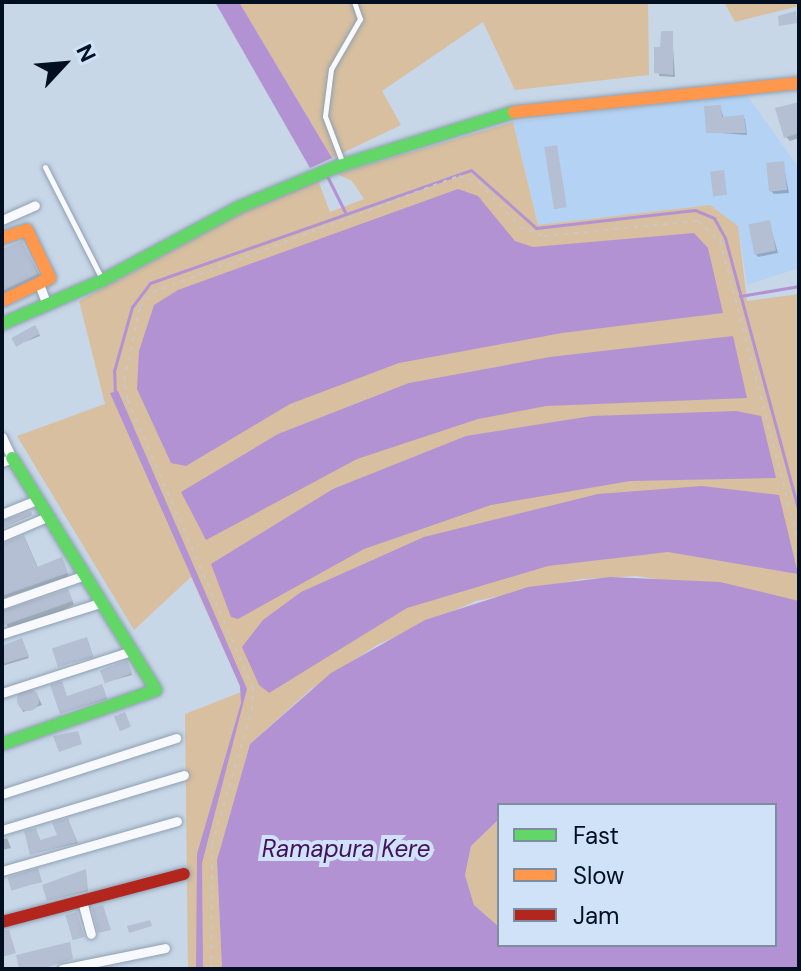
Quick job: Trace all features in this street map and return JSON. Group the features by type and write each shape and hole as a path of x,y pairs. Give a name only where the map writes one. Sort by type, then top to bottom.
{"main road":[{"path":"2,324 103,280 237,208 310,177 528,109 799,83"},
{"path":"2,238 27,230 50,278 2,301"},
{"path":"2,744 154,693 156,688 82,576 37,500 7,460"},
{"path":"2,922 184,874"}],"street":[{"path":"2,220 35,205"},
{"path":"39,284 47,305"},
{"path":"2,437 7,460"},
{"path":"2,514 37,500"},
{"path":"2,536 47,517"},
{"path":"2,604 82,576"},
{"path":"2,634 100,603"},
{"path":"2,693 131,651"},
{"path":"2,794 176,738"},
{"path":"2,830 184,775"},
{"path":"2,871 177,821"},
{"path":"82,901 91,934"},
{"path":"62,969 165,948"},
{"path":"126,956 131,969"}],"lane":[{"path":"340,166 325,116 331,69 360,19 354,2"},
{"path":"45,167 103,280"}],"path":[{"path":"211,969 212,844 252,710 253,688 127,399 124,380 140,307 153,292 465,176 479,182 520,227 544,236 692,218 720,241 799,545"}],"shaded area":[{"path":"239,2 648,2 649,75 515,90 483,22 382,91 401,125 332,158"},
{"path":"724,2 799,2 799,6 735,22"},
{"path":"746,94 799,168 799,268 747,285 738,226 710,205 538,225 513,122"},
{"path":"513,122 538,225 710,205 738,226 747,301 799,294 799,601 637,576 582,579 476,601 377,645 310,690 250,744 217,860 222,969 188,969 185,714 241,692 240,686 191,577 134,630 17,436 105,404 79,301 240,214 318,180 330,212 364,199 352,181 337,174"},
{"path":"497,821 497,925 474,905 465,875 471,846"}],"water":[{"path":"215,2 239,2 332,158 310,168"},
{"path":"458,189 478,196 515,241 533,247 694,233 708,248 723,313 562,333 399,363 290,404 186,466 171,463 137,389 139,351 154,305 178,290"},
{"path":"733,336 747,398 546,406 478,419 357,459 206,540 181,492 278,434 409,383 550,357"},
{"path":"118,391 247,689 202,863 203,969 196,969 197,854 241,703 240,686 110,393"},
{"path":"736,411 761,416 776,478 630,481 491,505 364,549 238,619 231,617 211,564 333,489 466,436 592,416"},
{"path":"702,486 779,495 798,574 668,552 548,566 407,608 269,693 259,685 242,647 263,620 301,592 424,537 598,494"},
{"name":"Ramapura Kere","path":"610,577 720,582 799,601 799,969 222,969 217,860 250,744 331,673 425,620 528,587"}],"building":[{"path":"796,11 797,23 779,26 778,16"},
{"path":"661,31 673,31 673,75 654,73 654,47 660,47"},
{"path":"799,102 799,133 784,138 775,108"},
{"path":"721,105 722,117 744,115 746,133 706,133 704,106"},
{"path":"557,145 567,207 554,209 544,147"},
{"path":"784,161 787,190 769,192 766,163"},
{"path":"724,170 727,195 713,197 710,172"},
{"path":"770,220 776,250 754,255 748,224"},
{"path":"22,241 38,274 2,291 2,249"},
{"path":"35,325 40,334 16,347 11,338"},
{"path":"31,511 32,514 2,528 2,521"},
{"path":"24,535 37,567 62,557 68,573 2,596 2,544"},
{"path":"68,589 73,601 2,626 2,611"},
{"path":"87,637 93,656 58,667 52,648"},
{"path":"22,638 29,656 2,664 2,646"},
{"path":"127,660 132,673 105,683 100,670"},
{"path":"62,681 67,696 102,684 107,698 60,714 50,685"},
{"path":"28,689 39,700 28,711 17,700"},
{"path":"125,712 131,727 120,731 114,716"},
{"path":"78,731 82,744 59,752 53,736"},
{"path":"68,818 77,842 30,855 24,831 36,828 40,840 57,835 52,823"},
{"path":"38,868 42,881 11,891 7,877"},
{"path":"86,869 88,890 47,901 42,885"},
{"path":"103,905 111,930 98,933 92,908"},
{"path":"77,912 84,937 73,940 65,915"},
{"path":"150,920 152,926 129,933 127,926"},
{"path":"9,930 16,953 2,957 2,931"},
{"path":"70,942 73,959 42,969 19,969 16,955"}],"waterway":[{"path":"115,395 114,371 132,307 150,283 471,170 536,228 695,210 714,218 725,238 799,512"},
{"path":"327,176 345,212"},
{"path":"740,296 799,286"}],"traffic: fast":[{"path":"2,324 103,280 237,208 336,167 514,112"},
{"path":"2,744 156,690 12,458"}],"traffic: slow":[{"path":"514,112 799,83"},
{"path":"2,238 27,230 50,278 2,301"}],"traffic: jam":[{"path":"2,922 184,874"}]}
